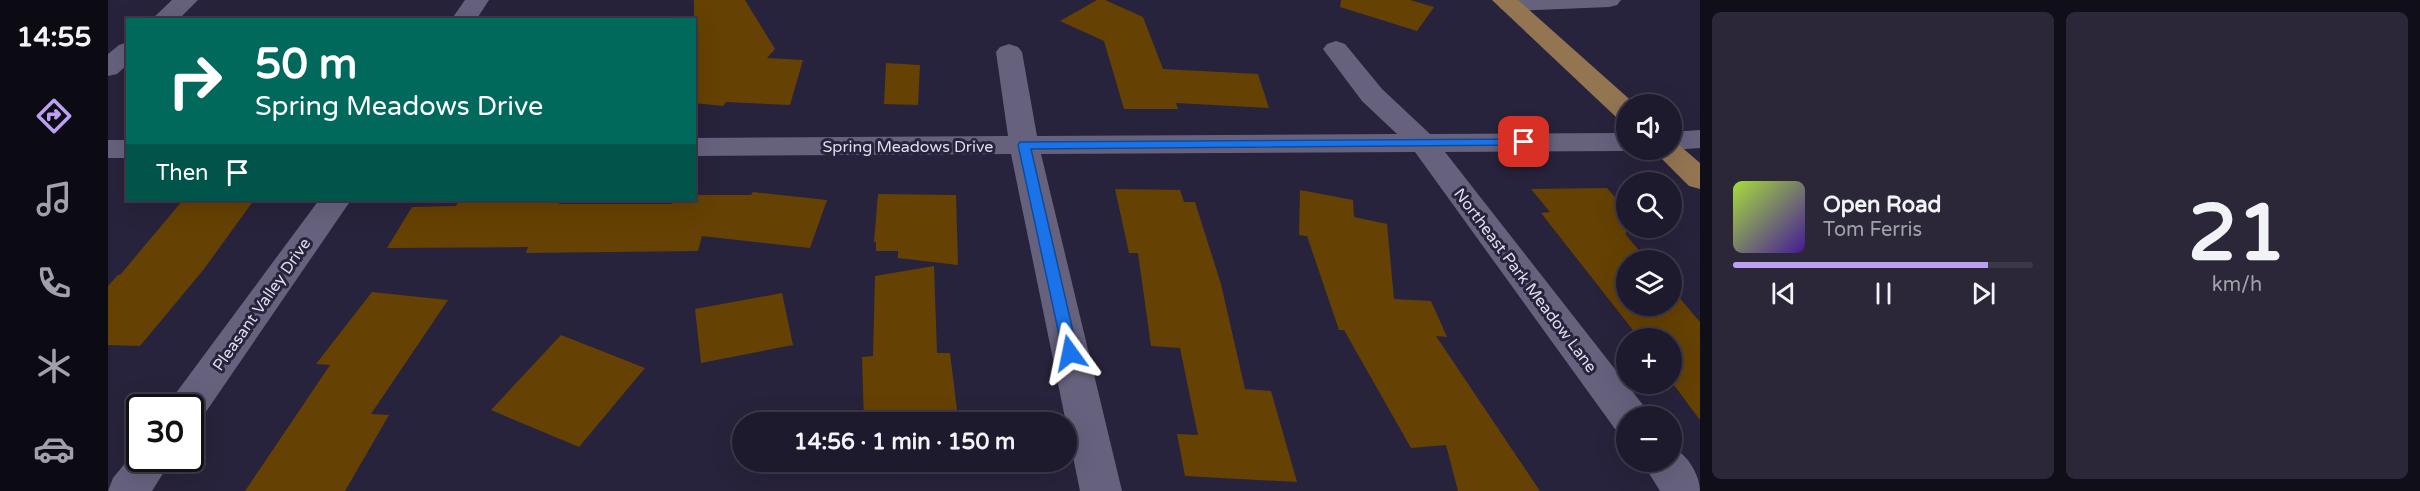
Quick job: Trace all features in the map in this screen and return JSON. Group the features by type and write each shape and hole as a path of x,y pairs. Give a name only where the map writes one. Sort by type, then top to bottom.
{"main road":[{"path":"1507,2 1616,102"},
{"path":"1679,160 1700,179"}],"street":[{"path":"165,18 186,0"},
{"path":"464,18 477,0"},
{"path":"1507,2 1608,0"},
{"name":"Northeast Park Meadow Lane","path":"1336,49 1372,95 1423,143 1621,406"},
{"path":"108,68 126,52"},
{"path":"1009,52 1024,145 1101,491"},
{"path":"1682,140 1700,139"},
{"name":"Spring Meadows Drive","path":"696,147 1616,142"},
{"path":"108,149 126,149"},
{"name":"Pleasant Valley Drive","path":"197,394 334,201"},
{"path":"128,491 141,472"},
{"path":"1671,472 1685,491"}],"building":[{"path":"694,0 745,0 775,49 767,58 803,60 790,105 726,102 723,106 696,103 696,18 694,18"},
{"path":"1097,0 1105,0 1143,17 1163,69 1258,74 1269,108 1176,103 1178,109 1124,109 1104,41 1060,21"},
{"path":"1341,0 1410,0 1434,7 1417,31 1340,7"},
{"path":"886,63 920,65 918,105 884,104"},
{"path":"1607,188 1616,198 1616,238 1629,238 1639,250 1616,250 1616,308 1541,213 1550,212 1531,189"},
{"path":"1115,189 1180,190 1184,202 1195,202 1221,284 1245,389 1271,391 1297,482 1185,476 1177,434 1198,435 1180,348 1151,346 1138,253 1129,253"},
{"path":"1300,190 1353,200 1354,217 1387,224 1394,299 1431,301 1447,337 1436,336 1540,491 1458,491 1446,445 1411,448 1344,330 1339,330 1307,236 1299,235"},
{"path":"753,192 827,200 810,248 702,236 698,251 526,253 528,247 387,248 412,207 456,206 459,201 672,204 673,201 696,201 696,195 751,195"},
{"path":"878,194 956,195 958,265 898,258 898,251 876,251 876,242 874,242"},
{"path":"182,201 253,201 204,269 140,346 108,345 108,286 120,275"},
{"path":"934,266 937,353 950,353 957,412 864,412 862,357 873,356 875,276"},
{"path":"372,292 448,300 371,414 389,415 345,491 245,491 330,365 316,364"},
{"path":"782,293 793,345 701,363 695,309"},
{"path":"1682,301 1700,322 1700,420 1681,394 1682,328 1631,328 1622,316 1682,316"},
{"path":"561,335 645,368 579,447 491,410"}],"route":[{"path":"1070,353 1024,145 1524,142"}]}
